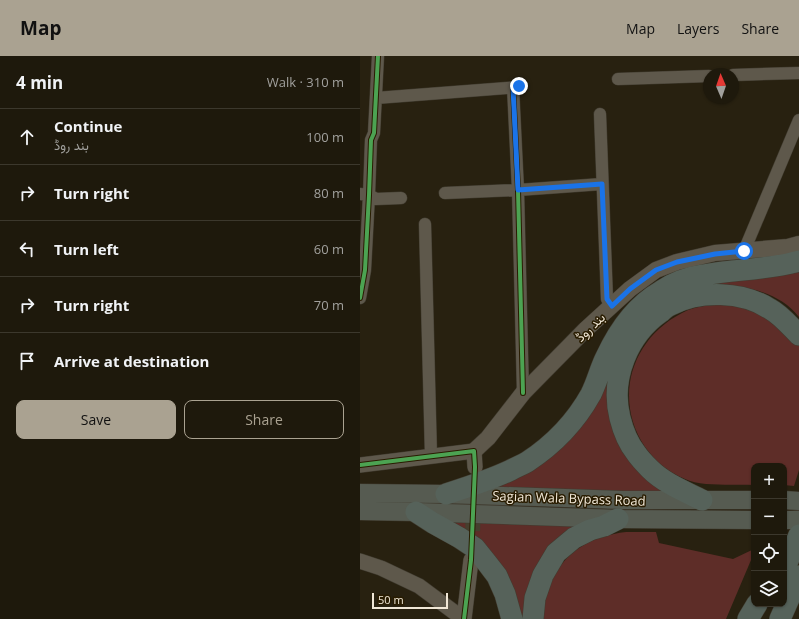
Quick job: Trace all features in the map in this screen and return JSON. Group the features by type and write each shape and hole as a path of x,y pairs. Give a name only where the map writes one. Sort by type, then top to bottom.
{"highway":[{"path":"446,494 493,479 526,462 560,435 574,420 591,394 606,358 624,324 640,306 660,291 679,282 702,275 790,264 799,261"},
{"path":"702,500 670,483 650,470 635,452 622,430 617,408 617,387 622,365 631,344 641,330 654,317 671,305 695,296 714,294 736,296 770,308 799,335"},
{"path":"416,512 474,548 497,576 505,594 512,619"},
{"path":"533,619 535,598 543,575 556,553 574,538 618,519"},
{"path":"787,562 792,549"},
{"path":"780,619 799,576"},
{"path":"748,619 755,607"},
{"path":"763,619 768,607"}],"main road":[{"name":"بند روڈ","path":"474,459 488,438 523,393 585,330 630,289 656,270 677,262 715,254 788,247 799,244"},
{"name":"Sagian Wala Bypass Road","path":"360,493 446,494 624,500 751,500"},
{"path":"787,500 799,501"},
{"name":"Sagian Wala Bypass Road","path":"360,511 618,519 748,520"},
{"path":"787,520 799,520"}],"street":[{"path":"360,298 365,270 365,194 371,140 374,134 378,56"},
{"path":"739,75 799,73"},
{"path":"618,79 703,76"},
{"path":"376,98 516,87 523,393"},
{"path":"600,114 607,299 612,306"},
{"path":"744,251 799,120"},
{"path":"445,193 602,184"},
{"path":"365,194 376,199 401,198"},
{"path":"425,224 431,456"},
{"path":"360,465 431,456 474,459"},
{"path":"463,619 471,560"},
{"path":"360,561 381,568 419,586 463,619"}],"shaded area":[{"path":"799,272 799,317 791,308 770,295 747,288 710,285 709,282"},
{"path":"735,304 764,312 799,344 799,470 794,486 787,485 787,463 751,463 751,485 692,482 662,466 645,447 635,429 630,409 629,390 632,372 639,354 650,338 664,324 688,310 707,306"},
{"path":"610,371 611,394 668,492 487,488 522,474"},
{"path":"550,517 618,519 556,553 533,619 512,619 497,576 433,523"},
{"path":"626,532 656,532 659,543 733,559 751,550 751,560 726,619 543,619 545,597 552,580 565,560 582,546 614,534"}],"tunnel":[{"path":"472,554 474,484"}],"cycle path":[{"path":"360,298 365,270 371,140 374,133 378,56"},
{"path":"513,87 518,190 523,393"},
{"path":"360,465 474,451 475,467 471,560 464,619"}],"route":[{"path":"519,86 513,87 518,190 602,184 607,299 612,306 630,289 656,270 677,262 715,254 744,251"}]}
